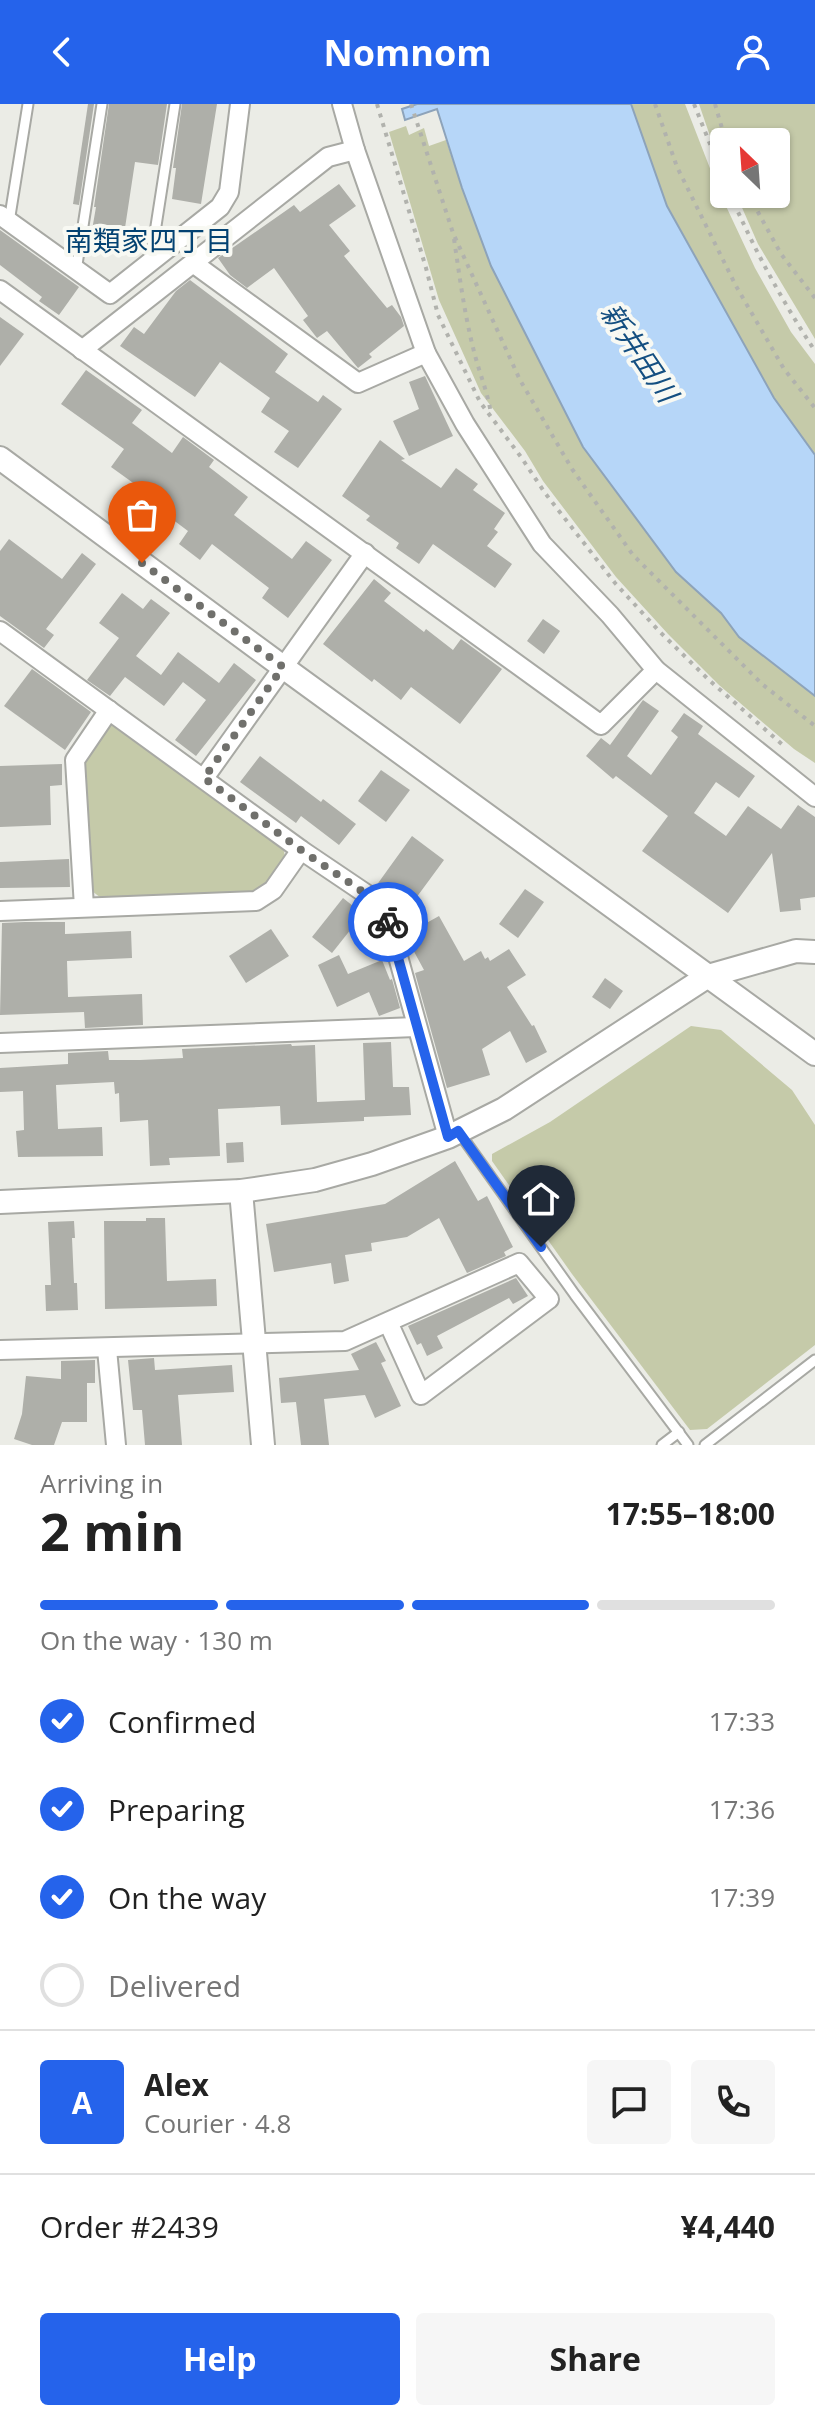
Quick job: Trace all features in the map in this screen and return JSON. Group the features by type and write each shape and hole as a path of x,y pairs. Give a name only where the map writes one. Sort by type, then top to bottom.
{"street":[{"path":"4,218 110,294 220,207 229,192 240,104"},
{"path":"342,104 426,353 465,424 542,544 610,615 656,670 815,797"},
{"path":"82,350 328,157 355,150"},
{"path":"193,263 358,383 426,353"},
{"path":"0,290 601,725 656,670"},
{"path":"0,458 815,1054"},
{"path":"204,778 365,553"},
{"path":"0,631 301,850 384,906 416,1027 453,1134"},
{"path":"84,907 75,760 109,710"},
{"path":"0,911 256,901 273,890 301,850"},
{"path":"0,1202 241,1191 315,1180 372,1164 453,1134 504,1109 708,976 796,951 815,952"},
{"path":"0,1043 416,1027"},
{"path":"241,1191 263,1445"},
{"path":"0,1350 345,1341 519,1263 549,1299 421,1395 388,1322"},
{"path":"107,1349 116,1445"}],"lane":[{"path":"4,218 28,104"},
{"path":"76,271 102,104"},
{"path":"150,262 175,104"},
{"path":"453,1134 688,1445"},
{"path":"705,1445 815,1360"},
{"path":"662,1445 679,1432"}],"path":[{"path":"377,104 438,315 474,391 545,493 615,583 709,680 788,749"},
{"path":"411,104 453,233 520,380 572,469 633,555 762,684 815,726"},
{"path":"655,104 677,167 736,286 784,369 815,408"},
{"path":"694,104 710,144"},
{"path":"715,104 722,128"},
{"path":"736,208 790,313 815,351"},
{"path":"756,208 781,254 815,298"},
{"path":"453,233 464,304 491,416"}],"green space":[{"path":"631,104 685,104 710,168 710,208 727,208 755,268 791,332 815,364 815,455 774,398 667,205"},
{"path":"699,104 815,104 815,339 758,244 742,208 790,208 790,128 710,128 710,136"},
{"path":"406,126 409,135 424,128 429,146 446,140 462,188 676,572 721,613 739,637 815,696 815,763 719,685 616,577 481,393 439,300 389,132"},
{"path":"115,724 283,847 285,856 263,887 251,893 101,898 92,891 86,754 106,725"},
{"path":"691,1026 721,1030 792,1090 815,1125 815,1345 707,1429 690,1430 572,1274 492,1161 492,1154 550,1122"}],"water":[{"name":"新井田川","path":"417,104 631,104 667,206 774,398 815,455 815,696 739,637 721,613 676,572 583,447 491,266 437,109 405,120 402,109"}],"building":[{"path":"88,104 94,104 79,205 73,204"},
{"path":"109,104 167,104 158,165 135,162 123,241 91,236"},
{"path":"182,104 217,104 201,204 172,199"},
{"path":"339,184 356,206 329,225 350,251 344,256 387,308 392,305 404,326 369,354 372,357 358,368 327,331 317,338 303,320 308,316 274,268 247,288 230,275 218,258 294,205 300,212"},
{"path":"0,230 79,287 59,315 39,301 42,297 0,265"},
{"path":"190,280 288,354 275,372 318,402 323,395 342,409 298,468 274,452 289,431 261,412 270,398 220,362 195,397 120,346 134,327 144,334 176,291"},
{"path":"0,317 24,334 0,366"},
{"path":"86,370 142,410 132,423 172,453 183,437 214,460 209,467 248,497 234,515 292,559 306,541 332,560 288,618 262,598 269,588 212,544 200,560 179,544 188,531 140,495 143,490 111,467 124,449 61,404"},
{"path":"425,376 453,436 409,456 393,421 419,409 409,382"},
{"path":"380,440 405,459 401,460 441,488 456,468 478,484 473,490 505,513 494,529 498,532 487,546 512,564 495,588 433,544 419,564 396,548 399,543 366,520 370,516 342,496"},
{"path":"9,539 62,579 82,553 96,564 46,629 54,635 44,648 0,616 0,551"},
{"path":"374,579 391,593 384,601 424,632 426,629 453,650 461,639 502,669 460,724 411,687 401,700 323,644"},
{"path":"122,593 143,609 151,599 170,613 136,656 161,675 178,652 219,683 234,663 256,680 196,756 175,740 206,700 183,682 164,706 125,677 110,696 87,680 119,638 99,623"},
{"path":"543,619 560,631 544,654 527,641"},
{"path":"32,669 91,712 65,750 4,706"},
{"path":"643,700 659,711 627,756 651,775 678,737 671,731 684,713 703,726 698,734 755,776 739,798 716,782 694,813 726,836 748,806 781,829 798,805 815,817 815,897 800,899 801,910 780,912 772,853 728,913 642,851 668,816 616,776 613,779 586,756 601,738 610,745"},
{"path":"260,756 356,824 339,845 301,816 296,823 240,782"},
{"path":"62,764 62,785 50,786 51,825 0,827 0,766"},
{"path":"381,770 410,790 386,822 358,801"},
{"path":"412,836 444,860 405,913 391,896 376,886"},
{"path":"69,859 70,887 0,888 0,862"},
{"path":"525,889 544,902 518,938 499,924"},
{"path":"343,898 363,914 332,953 312,937"},
{"path":"439,916 464,961 481,951 490,961 509,949 526,975 507,987 534,1025 547,1052 526,1063 510,1031 482,1049 490,1075 447,1088 415,973 424,970 405,935"},
{"path":"65,922 65,934 131,931 132,958 67,961 68,997 142,994 143,1025 85,1028 84,1012 0,1015 2,923"},
{"path":"271,929 289,956 246,983 229,956"},
{"path":"339,955 348,974 382,960 392,979 400,1008 379,1016 369,992 337,1007 318,965"},
{"path":"605,978 623,991 610,1009 592,997"},
{"path":"391,1042 393,1087 409,1087 411,1115 281,1125 280,1106 218,1109 220,1156 169,1158 170,1165 150,1166 148,1120 120,1122 119,1093 115,1094 114,1082 56,1085 58,1129 102,1127 103,1156 18,1157 16,1131 24,1130 23,1091 0,1092 0,1068 68,1064 68,1053 108,1051 109,1060 140,1060 183,1058 182,1049 291,1044 315,1045 317,1102 365,1100 363,1043"},
{"path":"243,1142 244,1162 227,1163 226,1143"},
{"path":"455,1161 478,1201 487,1196 513,1247 504,1252 506,1256 467,1273 439,1218 407,1237 371,1243 372,1251 345,1255 349,1281 334,1284 331,1263 274,1272 266,1224 385,1204"},
{"path":"146,1218 165,1218 167,1281 216,1279 217,1306 105,1309 104,1221 146,1221"},
{"path":"74,1221 74,1283 77,1283 78,1310 46,1311 45,1285 51,1285 48,1222"},
{"path":"516,1278 528,1296 513,1304 509,1298 437,1336 443,1348 427,1356 421,1343 417,1345 408,1326"},
{"path":"376,1342 386,1361 381,1363 401,1406 375,1418 365,1395 324,1399 329,1445 301,1445 296,1402 281,1403 279,1378 359,1370 351,1354"},
{"path":"154,1358 155,1370 232,1365 234,1392 178,1395 182,1445 145,1445 142,1410 133,1410 128,1360"},
{"path":"95,1360 95,1383 87,1383 87,1422 62,1422 54,1445 32,1445 14,1439 22,1414 26,1376 61,1379 61,1361"}],"way so far":[{"path":"142,563 283,667 204,778 301,850 384,906 388,922"}],"district":[{"name":"南類家四丁目","path":"149,240"}],"route":[{"path":"388,922 448,1137 458,1131 541,1247"}]}
